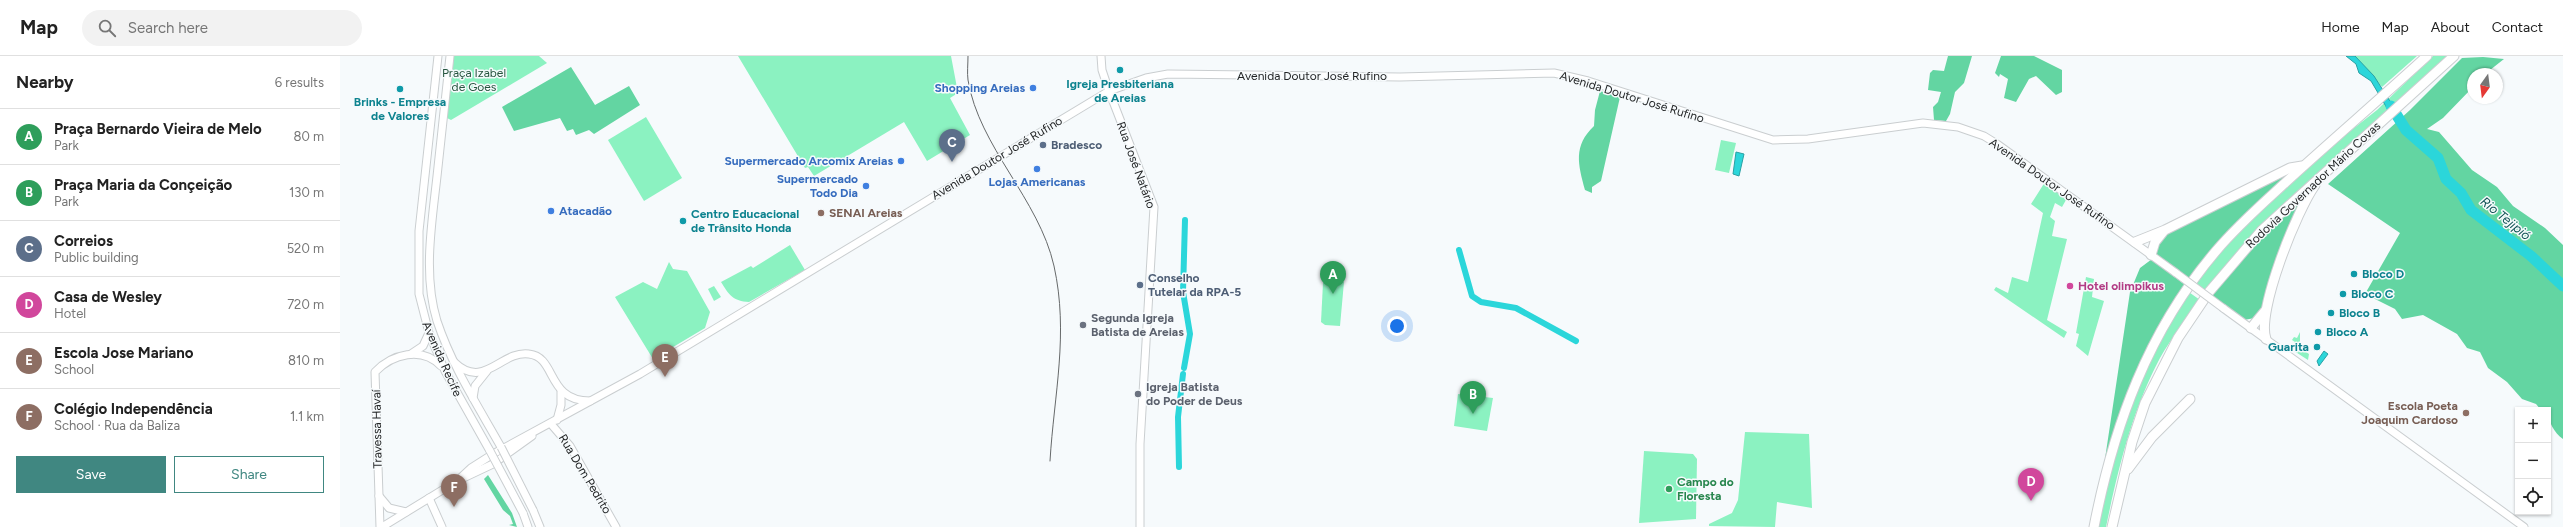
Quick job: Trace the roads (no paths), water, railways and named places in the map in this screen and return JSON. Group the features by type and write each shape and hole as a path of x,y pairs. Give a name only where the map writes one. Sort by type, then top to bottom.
{"highway":[{"name":"Rodovia Governador Mário Covas","path":"2094,527 2115,438 2127,401 2161,328 2216,251 2243,221 2302,166 2373,106 2427,56"},
{"name":"Rodovia Governador Mário Covas","path":"2112,527 2145,403 2178,338 2217,281 2246,247 2296,198 2454,56"},
{"path":"2135,242 2165,230 2290,168 2302,166"},
{"path":"2266,339 2263,324 2291,230 2302,204 2322,176"},
{"path":"2151,255 2156,240 2165,230"},
{"path":"2251,328 2268,306"},
{"path":"2125,474 2152,437 2190,399"},
{"path":"2097,510 2096,496 2102,464"}],"main road":[{"name":"Avenida Recife","path":"438,56 419,231 419,294 430,333 445,371 523,513 528,527"},
{"name":"Avenida Recife","path":"450,56 432,219 429,274 434,308 451,360 474,399 533,510 540,527"},
{"name":"Rua José Natário","path":"1101,56 1102,70 1109,91 1154,207 1141,423 1140,527"},
{"name":"Avenida Doutor José Rufino","path":"381,527 457,481 493,454 554,422 646,370 1109,91 1146,78 1168,74 1400,77 1540,72 1567,75 1773,140 1808,139 1918,124 1946,125 1972,131 1997,144 2135,242 2223,308 2524,527"},
{"name":"Travessa Havaí","path":"381,527 378,494 375,372 390,360 411,354 423,346 430,333"},
{"name":"Travessa Havaí","path":"411,354 430,356 445,371"},
{"path":"451,360 470,372 487,370 521,354 534,355 544,363 561,392 561,405 554,422"},
{"path":"474,399 475,386 487,370"},
{"path":"561,392 574,399 590,401"},
{"name":"Rua Dom Pedrito","path":"554,422 570,446 616,527"},
{"path":"378,494 389,508 406,512"},
{"path":"429,498 442,527"}],"water":[{"path":"2346,56 2355,56 2374,76 2400,117 2394,120 2371,81 2359,73 2356,64"},
{"path":"1736,152 1744,154 1739,176 1733,174"},
{"path":"2324,351 2328,354 2319,366 2317,361"}],"waterway":[{"name":"Rio Tejipió","path":"2391,106 2406,130 2438,158 2446,179 2461,193 2471,210 2531,256 2563,286"},
{"path":"1184,368 1190,334 1183,292 1185,220"},
{"path":"1459,250 1472,296 1481,302 1516,308 1576,341"},
{"path":"1179,467 1178,417 1183,374"}],"tram line":[{"path":"968,56 968,80 974,104 996,151 1036,218 1054,266 1058,291 1060,340 1050,461"}],"place":[{"name":"Igreja Presbiteriana de Areias","path":"1120,70"},
{"name":"Shopping Areias","path":"1033,88"},
{"name":"Brinks - Empresa de Valores","path":"400,89"},
{"name":"Bradesco","path":"1043,145"},
{"name":"Supermercado Arcomix Areias","path":"901,161"},
{"name":"Correios","path":"952,162"},
{"name":"Lojas Americanas","path":"1037,169"},
{"name":"Supermercado Todo Dia","path":"866,186"},
{"name":"Atacadão","path":"551,211"},
{"name":"SENAI Areias","path":"821,213"},
{"name":"Centro Educacional de Trânsito Honda","path":"683,221"},
{"name":"Bloco D","path":"2354,274"},
{"name":"Conselho Tutelar da RPA-5","path":"1140,285"},
{"name":"Hotel olimpikus","path":"2070,286"},
{"name":"Praça Bernardo Vieira de Melo","path":"1333,294"},
{"name":"Bloco C","path":"2343,294"},
{"name":"Bloco B","path":"2331,313"},
{"name":"Segunda Igreja Batista de Areias","path":"1083,325"},
{"name":"Bloco A","path":"2318,332"},
{"name":"Guarita","path":"2317,347"},
{"name":"Escola Jose Mariano","path":"665,377"},
{"name":"Igreja Batista do Poder de Deus","path":"1138,394"},
{"name":"Escola Poeta Joaquim Cardoso","path":"2466,413"},
{"name":"Praça Maria da Conçeição","path":"1473,414"},
{"name":"Campo do Floresta","path":"1669,489"},
{"name":"Casa de Wesley","path":"2031,501"},
{"name":"Colégio Independência","path":"454,507"}],"park label":[{"name":"Praça Izabel de Goes","path":"474,80"}]}
